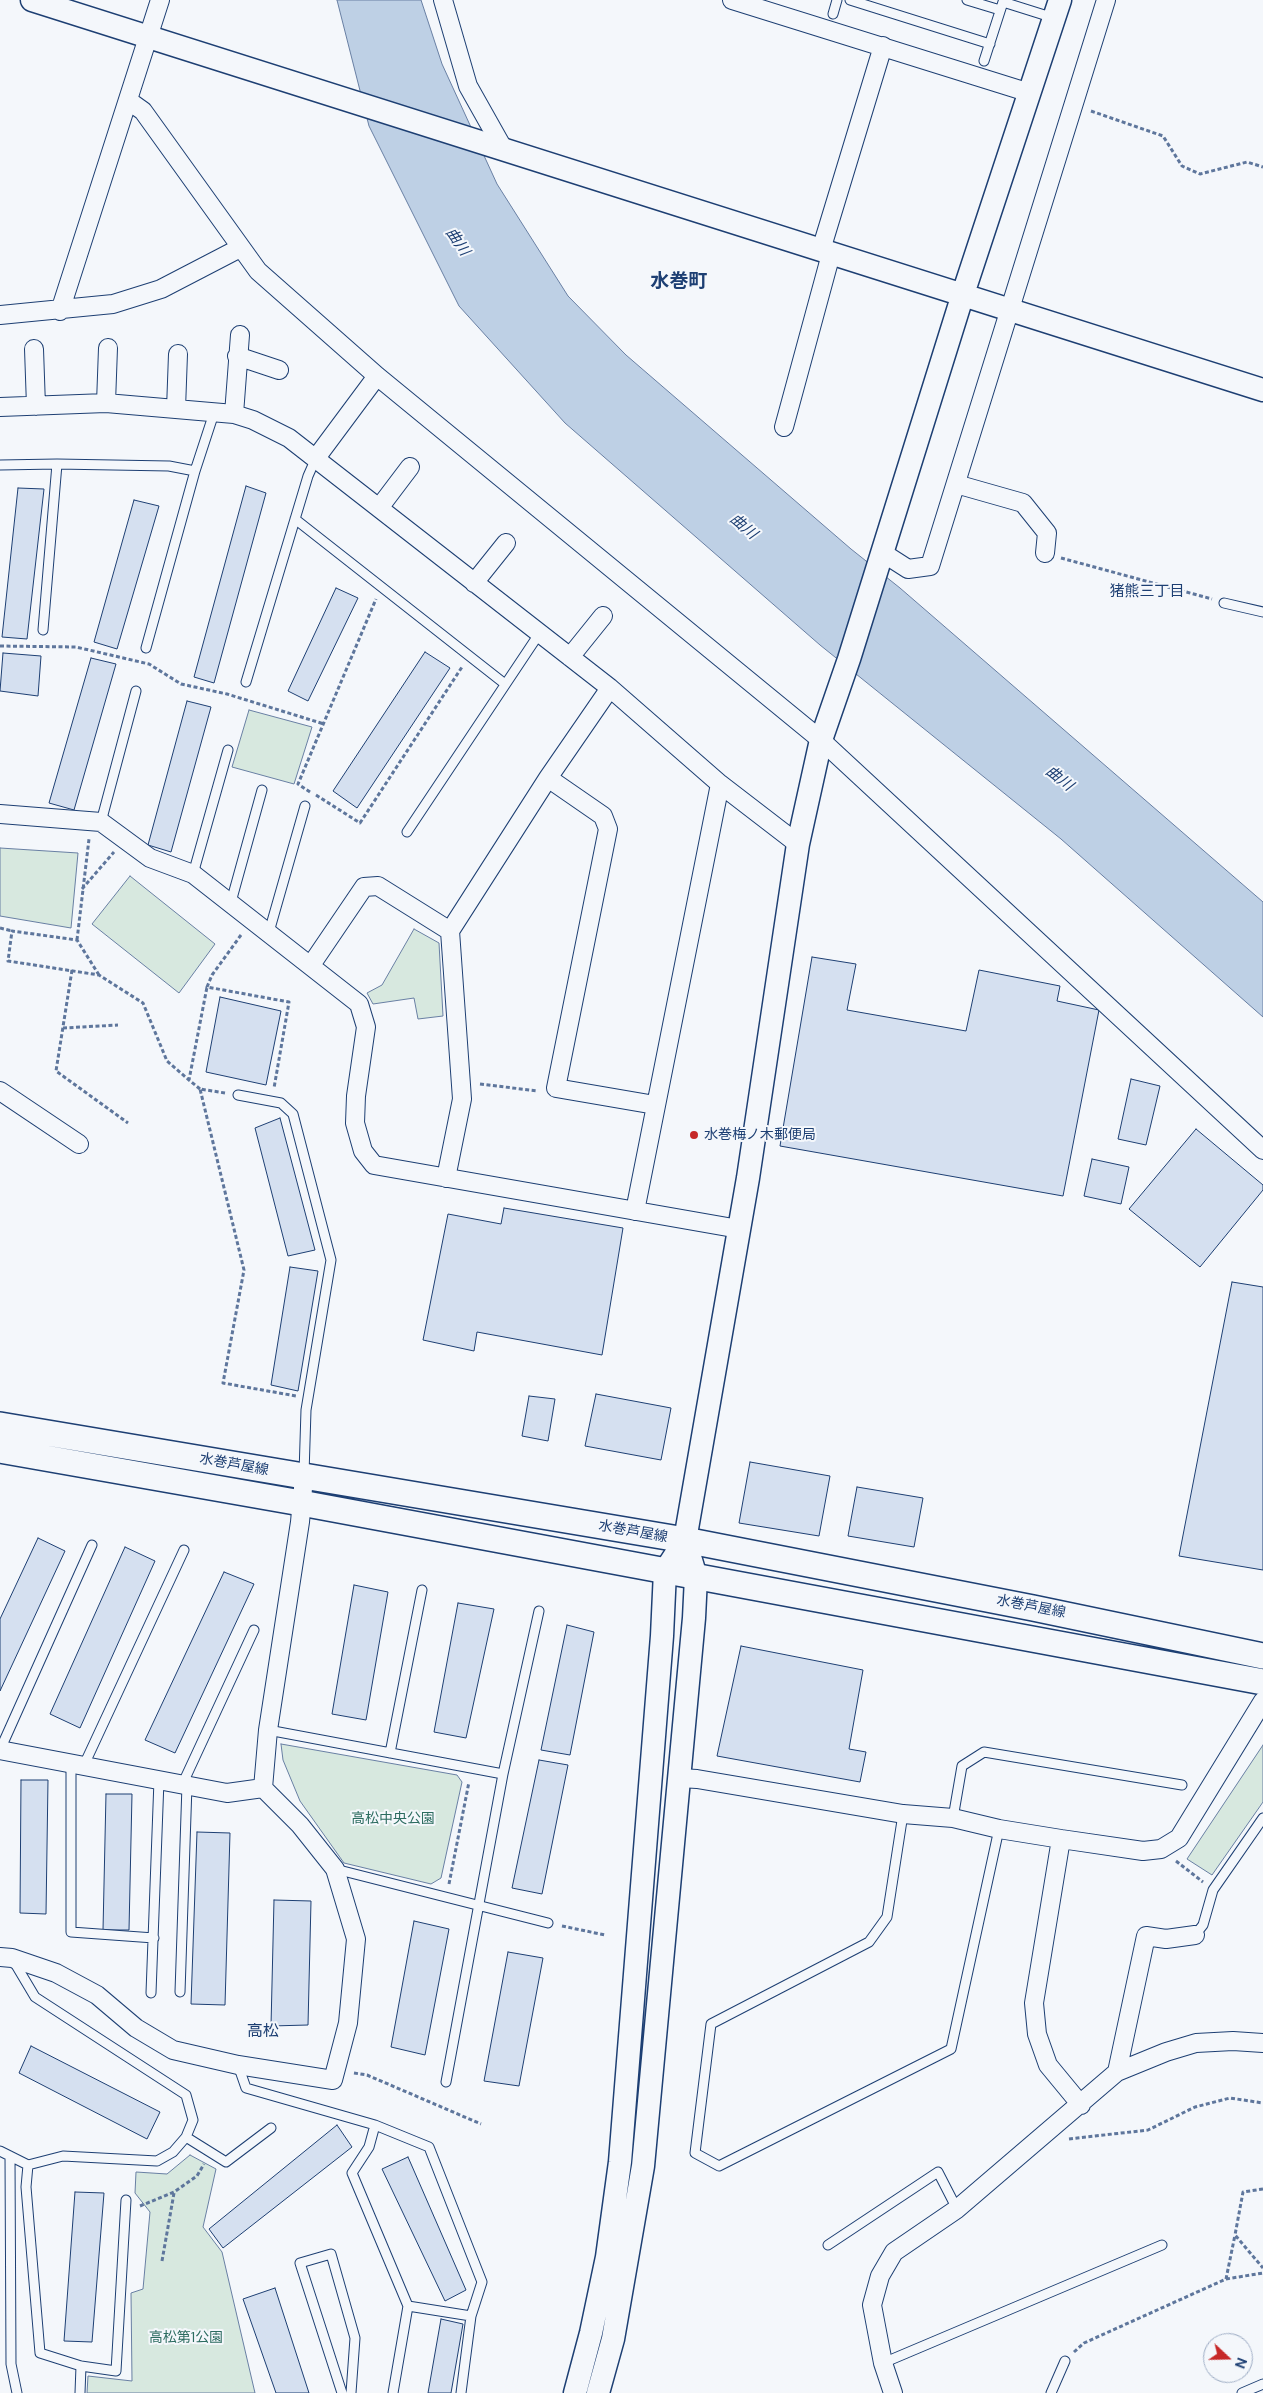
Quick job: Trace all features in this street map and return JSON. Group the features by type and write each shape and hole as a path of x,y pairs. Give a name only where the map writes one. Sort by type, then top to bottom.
{"main road":[{"name":"水巻芦屋線","path":"0,1425 685,1540 1033,1608 1263,1656"},
{"name":"水巻芦屋線","path":"0,1450 301,1503 1263,1682"}],"street":[{"path":"32,0 1263,390"},
{"path":"60,311 160,0"},
{"path":"443,0 468,86 496,148"},
{"path":"732,0 1030,93"},
{"path":"882,558 908,569 930,566 1106,0"},
{"path":"575,2393 591,2333 607,2257 620,2162 662,1636 665,1571 685,1540 739,1229 798,844 821,740 882,558 963,294 1057,9"},
{"path":"784,427 826,252 883,46"},
{"path":"129,101 144,111 258,271 377,376 821,740 1263,1150"},
{"path":"0,315 60,311 113,304 161,289 240,248"},
{"path":"234,414 240,335"},
{"path":"106,403 108,348"},
{"path":"34,349 36,406"},
{"path":"176,409 178,354"},
{"path":"237,356 279,370"},
{"path":"316,458 377,376"},
{"path":"0,407 106,403 234,414 253,420 289,438 610,688 720,784 798,844"},
{"path":"379,508 410,467"},
{"path":"956,484 1023,503 1047,533 1045,553"},
{"path":"474,583 506,543"},
{"path":"570,657 603,616"},
{"path":"446,1178 462,1099 450,931 548,778 610,688"},
{"path":"548,778 603,816 608,829 556,1088 655,1105"},
{"path":"635,1211 720,784"},
{"path":"0,814 96,821 126,838 150,858 193,874 359,1004 366,1027 356,1096 355,1123 363,1151 374,1165 739,1229"},
{"path":"311,965 364,887 378,886 450,931"},
{"path":"0,1092 79,1144"},
{"path":"6,1957 56,1974 96,1995 136,2028 172,2050 238,2065 334,2080 348,2023 356,1939 335,1869 300,1825 263,1788 268,1730 304,1476"},
{"path":"598,2393 613,2338 643,2166 680,1778 696,1577 685,1540"},
{"path":"680,1778 697,1779 903,1814 953,1818 999,1829 1061,1839 1143,1851 1161,1849 1179,1838 1263,1701"},
{"path":"0,1750 227,1793 263,1788"},
{"path":"1061,1839 1034,2003 1037,2034 1048,2065 1080,2105"},
{"path":"1117,2072 1146,1936 1166,1939 1195,1935"},
{"path":"893,2393 883,2363 872,2305 880,2276 894,2252 957,2209 1117,2072 1166,2052 1196,2043 1233,2041 1263,2043"}],"lane":[{"path":"833,14 837,0"},
{"path":"850,0 990,44"},
{"path":"968,0 1057,9"},
{"path":"984,61 1002,4"},
{"path":"146,648 195,471 214,413"},
{"path":"246,682 308,476 316,458"},
{"path":"43,630 58,464"},
{"path":"0,465 169,466 195,471"},
{"path":"295,519 505,684"},
{"path":"1224,603 1263,612"},
{"path":"406,832 539,634"},
{"path":"96,821 136,691"},
{"path":"193,874 228,750"},
{"path":"231,902 262,790"},
{"path":"269,932 305,806"},
{"path":"238,1095 282,1103 293,1114 331,1260 309,1398 304,1476"},
{"path":"0,1750 92,1545"},
{"path":"154,1938 71,1932 78,1764 184,1550"},
{"path":"390,1753 422,1590"},
{"path":"446,2082 503,1774 538,1611"},
{"path":"180,1992 185,1785 254,1630"},
{"path":"268,1730 503,1774"},
{"path":"953,1818 962,1766 984,1752 1182,1785"},
{"path":"151,1993 159,1780"},
{"path":"903,1814 887,1917 869,1942 712,2024 695,2153 718,2166 951,2049 999,1829"},
{"path":"1195,1935 1203,1925 1213,1890 1263,1818"},
{"path":"335,1869 548,1923"},
{"path":"0,2151 28,2165 63,2156 156,2162 173,2152 186,2137 193,2120 186,2095 35,1997 6,1957"},
{"path":"238,2065 246,2088 375,2125 429,2147 482,2282 471,2316 460,2393"},
{"path":"375,2125 369,2147 352,2172 408,2306 393,2393"},
{"path":"186,2137 226,2162 271,2128"},
{"path":"10,2156 11,2364 17,2393"},
{"path":"28,2165 26,2188 40,2353 81,2366 116,2371 126,2200"},
{"path":"828,2245 938,2172 957,2209"},
{"path":"883,2363 1162,2245"},
{"path":"342,2393 300,2263 331,2254 355,2338 351,2393"},
{"path":"408,2306 471,2316"},
{"path":"1051,2393 1065,2361"},
{"path":"80,2393 81,2366"},
{"path":"1242,2393 1263,2384"}],"path":[{"path":"1073,105 1163,136 1182,166 1200,174 1247,162 1263,167"},
{"path":"1045,553 1224,603"},
{"path":"382,587 298,784 360,823 469,656"},
{"path":"0,646 76,647 149,664 181,684 227,694 324,724"},
{"path":"96,821 82,889 77,940 99,975"},
{"path":"82,889 126,838"},
{"path":"189,1080 207,987 212,974 252,919"},
{"path":"0,928 77,940"},
{"path":"12,931 8,961 99,975 143,1003 167,1061 189,1080 200,1089 238,1095"},
{"path":"72,970 56,1071 128,1123"},
{"path":"207,987 289,1002 272,1101"},
{"path":"63,1028 118,1025"},
{"path":"460,1081 542,1091 556,1088"},
{"path":"200,1089 244,1270 223,1383 309,1398"},
{"path":"446,1896 471,1769"},
{"path":"1161,1849 1213,1890"},
{"path":"548,1923 605,1935"},
{"path":"336,2070 367,2075 481,2124"},
{"path":"1055,2124 1068,2139 1148,2130 1195,2107 1230,2098 1263,2103"},
{"path":"125,2212 174,2192 196,2176 212,2153"},
{"path":"1226,2279 1243,2192 1263,2189"},
{"path":"162,2262 174,2192"},
{"path":"1235,2235 1263,2268"},
{"path":"1065,2361 1084,2343 1226,2279 1263,2273"}],"green space":[{"path":"249,710 312,727 294,784 232,767"},
{"path":"0,848 78,853 71,928 0,916"},
{"path":"130,876 215,944 179,993 92,924"},
{"path":"414,929 439,943 443,1016 418,1019 414,998 373,1004 367,993 382,985"},
{"name":"高松中央公園","path":"281,1744 457,1775 462,1782 441,1878 431,1884 344,1863 300,1801 283,1760"},
{"path":"1263,1745 1263,1802 1212,1875 1187,1859"},
{"name":"高松第1公園","path":"190,2155 216,2169 203,2227 222,2252 255,2393 87,2393 88,2376 132,2381 131,2293 143,2289 150,2212 135,2193 136,2172 167,2174"}],"water":[{"name":"曲川","path":"337,0 421,0 442,64 497,184 568,296 626,355 851,549 900,588 1263,902 1263,1017 1061,839 820,645 565,423 459,306 369,126"}],"building":[{"path":"246,486 266,493 214,683 194,677"},
{"path":"18,488 44,489 27,639 2,637"},
{"path":"134,500 159,506 117,649 94,642"},
{"path":"336,588 358,598 308,701 288,691"},
{"path":"425,652 450,668 357,808 333,791"},
{"path":"3,653 41,656 38,696 0,691"},
{"path":"91,658 116,664 74,810 49,803"},
{"path":"187,701 211,707 171,852 148,845"},
{"path":"812,957 856,964 847,1010 966,1031 979,970 1060,986 1057,1001 1099,1010 1063,1196 780,1146"},
{"path":"220,997 281,1011 266,1085 206,1072"},
{"path":"1131,1079 1160,1086 1146,1145 1118,1139"},
{"path":"280,1118 315,1250 288,1256 255,1128"},
{"path":"1196,1129 1263,1185 1263,1190 1200,1267 1129,1209"},
{"path":"1092,1159 1129,1167 1121,1204 1084,1196"},
{"path":"504,1208 623,1228 602,1355 477,1332 474,1351 423,1340 448,1214 501,1224"},
{"path":"290,1267 318,1271 298,1391 271,1385"},
{"path":"1232,1282 1263,1287 1263,1570 1179,1556"},
{"path":"596,1394 671,1408 661,1460 585,1446"},
{"path":"529,1396 555,1399 548,1441 522,1436"},
{"path":"750,1462 830,1476 819,1536 739,1523"},
{"path":"857,1487 923,1498 914,1547 848,1536"},
{"path":"38,1538 65,1551 0,1691 0,1619"},
{"path":"125,1547 155,1561 80,1728 50,1714"},
{"path":"224,1572 254,1584 175,1753 145,1740"},
{"path":"354,1585 388,1592 366,1720 332,1714"},
{"path":"458,1603 494,1609 466,1738 434,1732"},
{"path":"567,1625 594,1632 570,1755 541,1750"},
{"path":"741,1646 863,1670 849,1749 866,1752 860,1782 717,1756"},
{"path":"539,1760 568,1765 542,1894 512,1888"},
{"path":"21,1780 48,1780 46,1914 20,1913"},
{"path":"106,1794 132,1794 129,1930 103,1930"},
{"path":"197,1832 230,1833 225,2005 191,2004"},
{"path":"274,1900 311,1901 308,2025 271,2026"},
{"path":"414,1921 449,1929 425,2055 391,2047"},
{"path":"508,1952 543,1958 519,2086 484,2081"},
{"path":"31,2046 160,2112 147,2139 19,2073"},
{"path":"337,2125 352,2147 223,2248 209,2229"},
{"path":"408,2157 466,2290 445,2301 382,2169"},
{"path":"75,2192 104,2193 92,2342 64,2341"},
{"path":"275,2288 309,2393 276,2393 243,2299"},
{"path":"441,2319 463,2324 451,2393 428,2393"}],"place":[{"name":"水巻梅ノ木郵便局","path":"694,1135"}],"district":[{"name":"水巻町","path":"679,282"},
{"name":"猪熊三丁目","path":"1147,592"},
{"name":"高松","path":"263,2032"}]}
